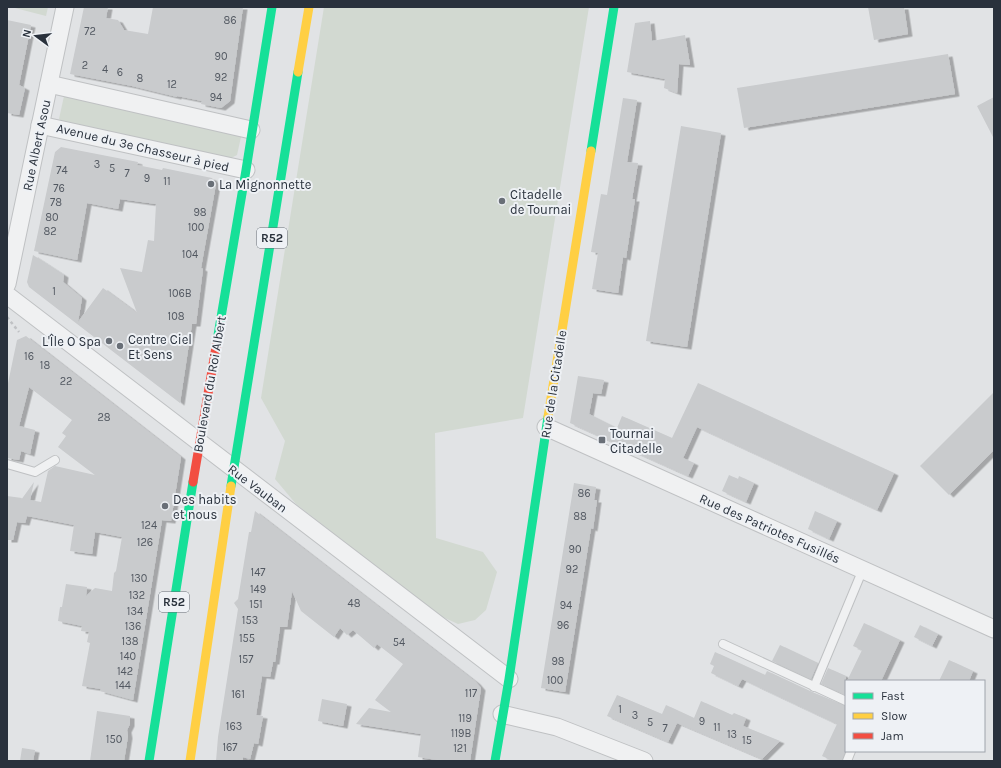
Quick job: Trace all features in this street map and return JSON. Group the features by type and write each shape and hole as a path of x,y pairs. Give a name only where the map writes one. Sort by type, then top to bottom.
{"main road":[{"name":"Boulevard du Roi Albert","path":"149,761 199,443 246,170 251,130 272,7"},
{"name":"R52","path":"190,761 234,469 308,7"},
{"name":"Rue de la Citadelle","path":"495,761 509,679 546,427 614,7"}],"street":[{"name":"Rue Albert Asou","path":"7,284 65,7"},
{"path":"49,84 251,130"},
{"name":"Avenue du 3e Chasseur à pied","path":"40,124 246,170"},
{"name":"Rue Vauban","path":"7,295 509,679"},
{"name":"Rue des Patriotes Fusillés","path":"546,427 994,629"},
{"path":"502,714 557,727 644,761"}],"lane":[{"path":"7,464 34,472 54,460"},
{"path":"814,686 863,570"},
{"path":"723,644 845,701"}],"path":[{"path":"7,317 19,332"}],"shaded area":[{"path":"11,7 48,7 46,16"},
{"path":"324,7 589,7 523,418 435,433 436,538 483,552 497,572 486,610 475,620 458,624 438,615 296,504 275,479 285,441 261,398"},
{"path":"64,96 235,133 241,137 237,155 231,158 62,121 59,119"}],"building":[{"path":"84,7 108,7 106,18 118,20 124,30 148,34 153,7 243,7 230,101 221,108 201,104 202,101 70,74"},
{"path":"868,7 904,7 908,34 874,40"},
{"path":"7,20 31,25 19,85 25,88 19,115 7,113"},
{"path":"650,21 652,41 685,35 690,65 679,64 677,93 664,88 665,79 627,72 635,23"},
{"path":"948,54 955,94 744,128 737,88"},
{"path":"994,97 994,139 977,106"},
{"path":"623,98 637,100 627,162 638,163 632,199 635,199 626,258 623,257 618,293 592,289 598,253 591,252 601,194 607,195"},
{"path":"681,126 721,133 687,347 646,341"},
{"path":"61,147 138,162 137,165 162,170 163,168 212,178 216,184 201,268 203,269 196,324 192,324 180,403 29,287 27,282 33,255 64,275 63,282 82,298 78,322 103,288 137,313 120,268 142,272 148,240 154,241 156,204 120,199 118,209 87,203 77,260 34,251 55,152"},
{"path":"26,336 181,457 171,521 162,520 133,700 100,691 101,689 82,686 90,643 87,642 89,632 81,631 82,626 58,621 66,584 87,587 86,596 95,588 112,591 114,573 116,571 122,537 95,532 92,554 70,551 74,525 27,516 25,523 17,522 13,540 7,540 7,496 22,498 21,500 34,482 30,500 41,502 48,471 55,466 95,475 58,447 66,436 62,433 72,420 29,387 19,426 35,430 30,454 21,451 19,460 7,458 7,388 17,340"},
{"path":"578,376 604,380 601,394 593,393 589,414 617,428 622,416 672,438 698,383 894,473 877,510 697,427 683,458 694,463 688,476 570,423"},
{"path":"994,392 994,450 949,495 920,466"},
{"path":"729,475 738,479 739,476 754,483 746,502 722,491"},
{"path":"574,483 596,487 594,500 597,500 593,529 591,528 565,692 541,688"},
{"path":"255,511 476,682 481,688 470,761 437,761 418,757 421,734 356,724 369,708 391,712 375,700 403,664 377,644 374,648 353,630 347,635 340,628 334,637 301,611 292,591 287,627 280,627 275,662 273,662 270,677 262,676 256,715 263,716 258,744 254,743 250,759 243,757 243,761 216,761 218,737 238,609 234,603 238,599 249,532 251,532"},
{"path":"815,511 837,521 829,539 808,529"},
{"path":"864,623 900,640 881,680 847,680 862,650 853,646"},
{"path":"920,625 938,634 932,646 914,637"},
{"path":"780,645 818,663 811,679 772,661"},
{"path":"715,652 765,675 767,671 845,706 845,752 842,761 833,761 822,756 837,724 742,679 738,686 711,673 714,666 710,664"},
{"path":"949,660 973,671 969,680 939,680"},
{"path":"828,668 846,676 845,695 821,684"},
{"path":"617,695 662,714 666,705 694,718 701,701 732,715 734,713 746,718 743,726 780,741 762,759 677,723 668,742 607,716"},
{"path":"322,699 347,704 343,726 318,721"},
{"path":"97,711 130,716 124,761 90,761"},
{"path":"22,748 35,750 33,761 20,761"}],"traffic: fast":[{"path":"217,341 272,7"},
{"path":"591,151 614,7"},
{"path":"231,486 298,72"},
{"path":"495,761 509,679 548,417"},
{"path":"149,761 193,482"}],"traffic: slow":[{"path":"298,72 309,7"},
{"path":"548,417 591,151"},
{"path":"190,761 231,486"}],"traffic: jam":[{"path":"193,482 217,341"}],"place":[{"name":"La Mignonnette","path":"211,184"},
{"name":"Citadelle de Tournai","path":"502,201"},
{"name":"L'Île O Spa","path":"109,341"},
{"name":"Centre Ciel Et Sens","path":"120,346"},
{"name":"Tournai Citadelle","path":"602,440"},
{"name":"Des habits et nous","path":"165,506"}]}
